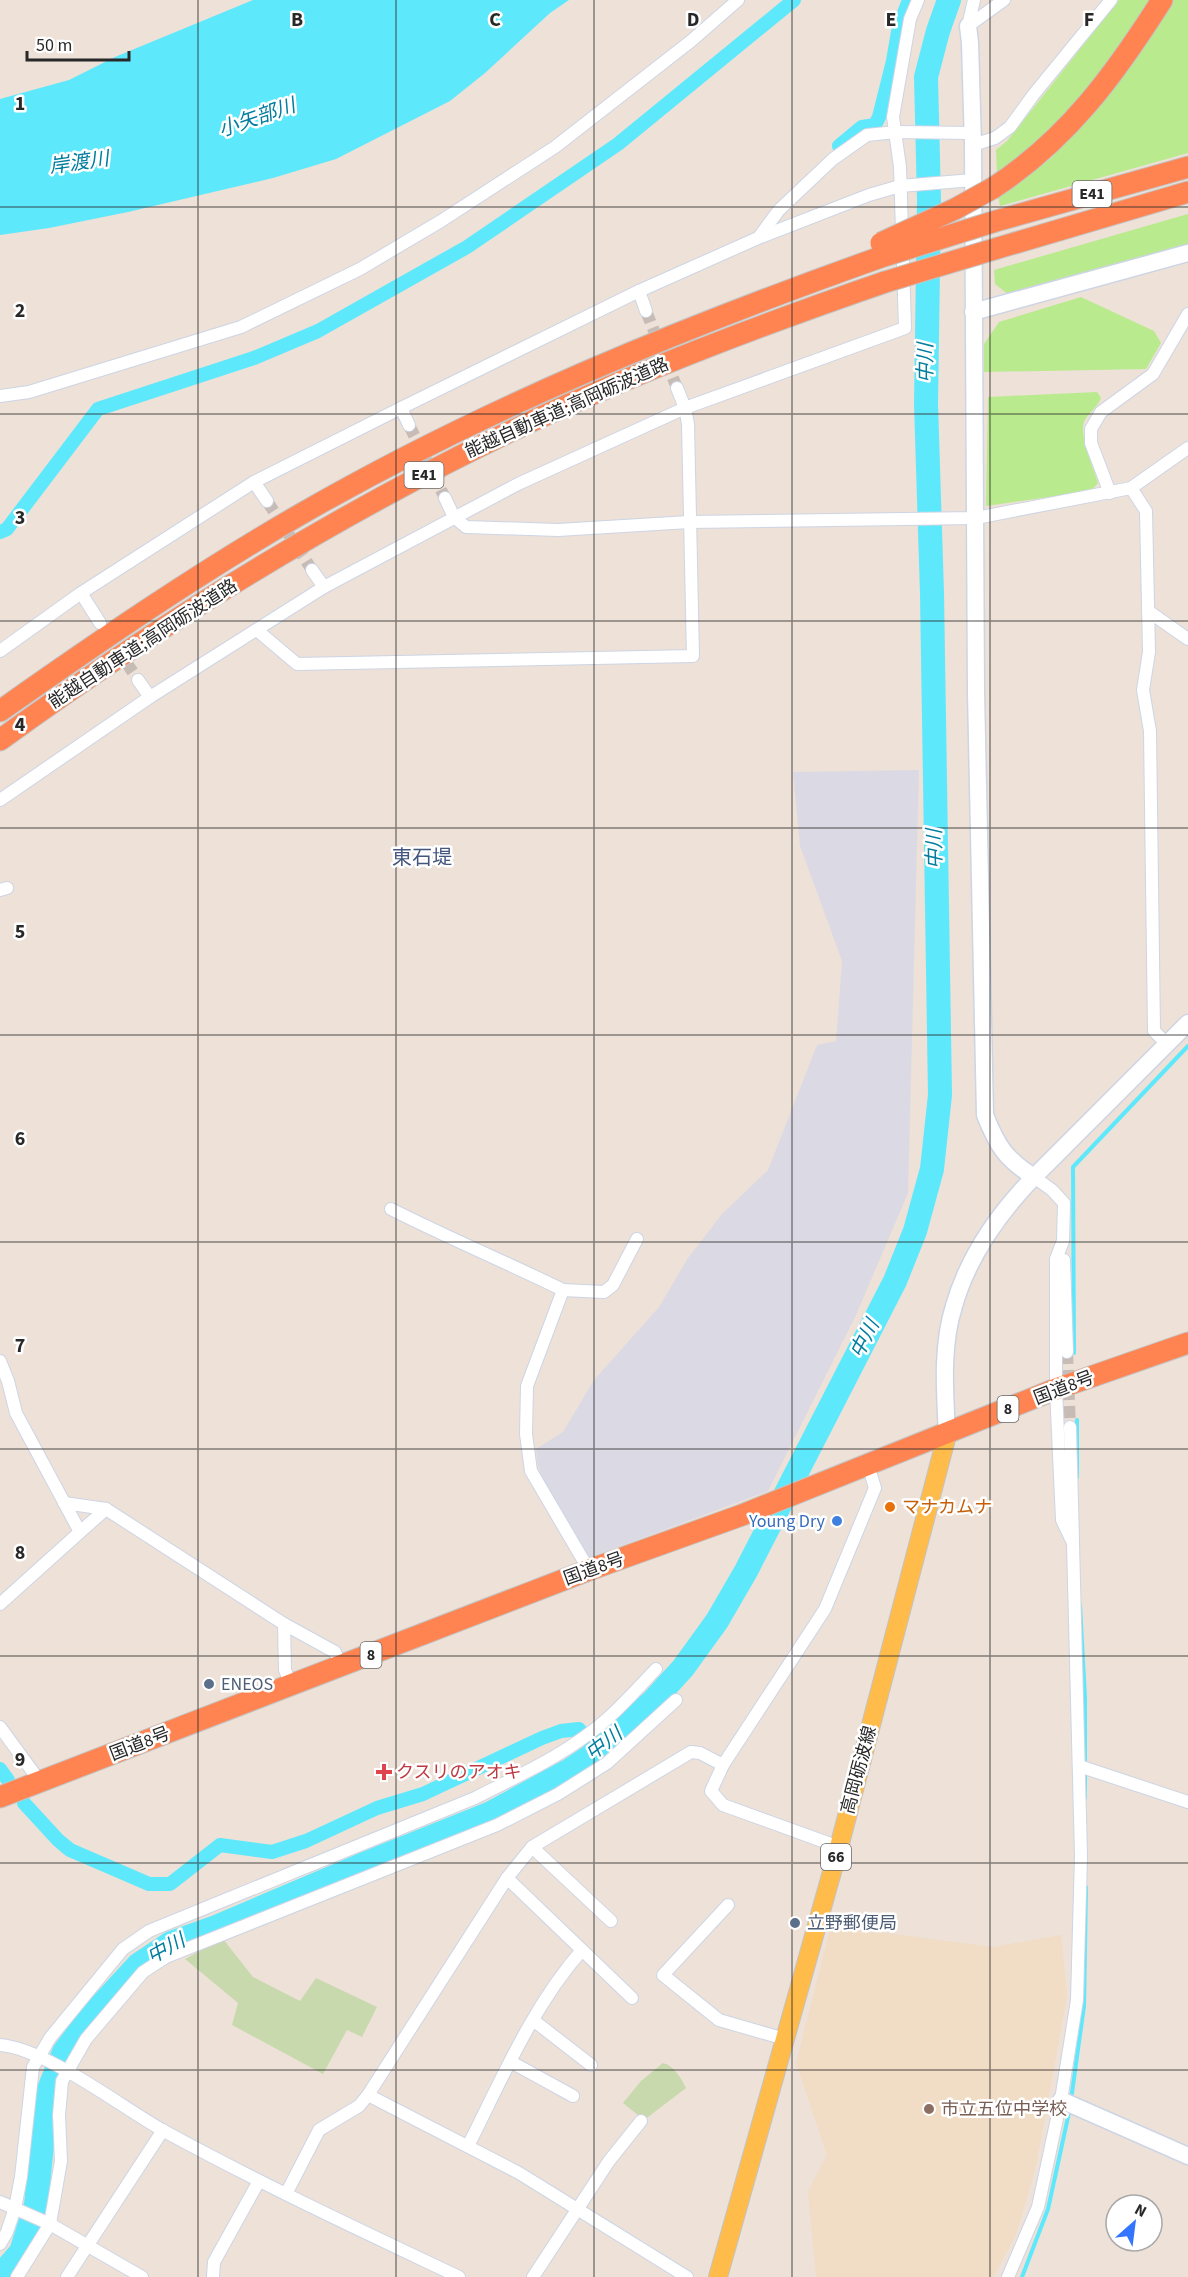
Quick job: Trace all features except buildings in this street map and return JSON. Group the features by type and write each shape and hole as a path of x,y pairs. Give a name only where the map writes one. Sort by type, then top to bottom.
{"highway":[{"path":"881,250 993,188 1033,159 1080,115 1102,88 1162,0"},
{"name":"E41","path":"881,250 996,221 1188,167"},
{"name":"能越自動車道;高岡砺波道路","path":"0,740 116,659 222,590 414,480 508,433 694,351 885,282 1188,192"},
{"path":"998,248 1046,238 1188,200"},
{"name":"能越自動車道;高岡砺波道路","path":"0,711 107,636 207,571 302,514 405,458 752,295 881,250"},
{"name":"国道8号","path":"0,1797 589,1570 742,1515 947,1435 1056,1389 1188,1343"}],"main road":[{"name":"高岡砺波線","path":"718,2277 839,1847 947,1435"}],"street":[{"path":"0,396 30,392 241,327 360,269 441,221 555,147 691,41 738,0"},
{"path":"0,800 150,697 258,631 324,587 454,517 518,484 685,408 905,328 902,132 893,117 910,19 918,0"},
{"path":"974,0 968,26 973,139 976,692 985,1115 996,1142 1010,1160 1052,1190 1064,1203 1067,1352"},
{"path":"968,26 1004,0"},
{"path":"758,238 778,210 833,159 867,135 938,132 973,139 995,138 1010,127 1111,0"},
{"path":"0,651 81,593 254,482 639,291 758,238 869,195 904,186 973,180"},
{"path":"973,312 1188,253"},
{"path":"639,291 646,311"},
{"path":"1110,493 1091,442 1091,429 1101,412 1153,374 1188,314"},
{"path":"258,631 297,664 693,656 688,424 685,408 677,388"},
{"path":"400,408 409,425"},
{"path":"445,498 454,517 466,527 558,530 689,522 976,518 1131,488 1188,448"},
{"path":"254,482 267,501"},
{"path":"1131,488 1146,511 1149,652 1143,690 1150,730 1154,1031 1167,1044"},
{"path":"312,570 324,587"},
{"path":"81,593 100,623"},
{"path":"1148,611 1188,639"},
{"path":"138,680 150,697"},
{"path":"947,1435 945,1370 954,1305 990,1229 1012,1200 1034,1177 1188,1023"},
{"path":"391,1209 452,1240 510,1264 563,1290 604,1292 613,1285 637,1239"},
{"path":"1063,1241 1056,1259 1056,1389 1062,1520 1073,1543"},
{"path":"563,1290 527,1386 526,1434 531,1471 589,1570"},
{"path":"0,1361 16,1413 80,1532"},
{"path":"1008,2277 1038,2207 1061,2100 1077,2000 1081,1856 1070,1427"},
{"path":"839,1847 723,1805 711,1791 723,1765 825,1609 875,1488 868,1466"},
{"path":"64,1503 106,1509 284,1624 335,1652 341,1666"},
{"path":"0,1604 106,1509"},
{"path":"284,1624 285,1670 291,1685"},
{"path":"0,2244 17,2209 33,2067 41,2058 50,2038 123,1949 149,1931 475,1798 522,1774 566,1749 606,1720 656,1669"},
{"path":"17,2277 47,2223 61,2161 59,2115 65,2071 86,2038 143,1972 166,1957 497,1825 558,1794 608,1763 676,1700"},
{"path":"0,1727 41,1783"},
{"path":"286,2194 319,2130 359,2106 368,2095 507,1878 532,1847 691,1752 700,1753 723,1765"},
{"path":"1079,1766 1188,1802"},
{"path":"532,1847 611,1922"},
{"path":"507,1878 632,1998"},
{"path":"728,1905 663,1975 719,2020 785,2039"},
{"path":"468,2146 533,2020 560,1976 582,1950"},
{"path":"533,2020 591,2065"},
{"path":"0,2045 22,2049 41,2058 162,2130 259,2181 459,2277"},
{"path":"511,2062 573,2096"},
{"path":"368,2095 519,2173 687,2277"},
{"path":"1061,2100 1188,2156"},
{"path":"533,2277 609,2161 641,2121"},
{"path":"67,2277 162,2130"},
{"path":"214,2277 214,2262 259,2181"},
{"path":"0,2202 47,2223 142,2277"}],"shaded area":[{"path":"919,770 908,1193 856,1315 768,1491 586,1559 547,1492 538,1465 536,1449 563,1432 594,1380 659,1307 688,1258 722,1214 768,1170 817,1045 836,1041 842,961 800,846 793,772"},
{"name":"市立五位中学校","path":"831,1926 993,1947 1061,1935 1067,1996 1036,2166 1016,2235 993,2277 816,2277 808,2191 827,2155 796,2063"}],"green space":[{"path":"1119,0 1151,0 1083,95 1043,137 997,172 996,150 1007,141"},
{"path":"1173,0 1188,0 1188,153 1000,206 998,194 1004,194 1051,158 1098,109"},
{"path":"1188,214 1188,245 1009,295 995,284 994,270"},
{"path":"1081,297 1154,331 1161,343 1146,369 984,372 984,344 999,322"},
{"path":"1097,392 1101,398 1084,422 1083,428 1085,444 1098,483 1091,491 986,506 988,397"},
{"path":"223,1939 253,1977 300,2001 316,1978 377,2007 362,2037 347,2030 323,2074 232,2025 238,2003 185,1959"},
{"path":"663,2063 674,2070 686,2088 644,2120 623,2103 641,2081"}],"water":[{"path":"253,0 569,0 550,13 485,73 450,101 336,159 273,178 128,212 0,235 0,99 69,80 115,57"}],"waterway":[{"path":"0,532 7,529 98,409 254,358 318,331 467,247 618,144 794,0"},
{"path":"839,146 862,127 875,125 879,117 899,26 909,0"},
{"name":"中川","path":"0,2276 21,2252 36,2205 47,2094 64,2052 93,2014 138,1965 171,1943 216,1927 489,1814 570,1770 597,1752 652,1702 683,1668 717,1621 746,1571 895,1281 915,1231 932,1169 940,1095 932,593 926,404 929,200 926,77 949,0"},
{"path":"1074,1353 1073,1167 1188,1046"},
{"path":"1077,1420 1077,1477"},
{"path":"1080,1605 1085,1698 1085,1798"},
{"path":"24,1803 70,1850 149,1884 170,1884 220,1845 272,1852 306,1841 377,1808 423,1794 542,1738 561,1731 579,1729 582,1733"},
{"path":"590,1743 597,1752"},
{"path":"0,1769 8,1780"},
{"path":"1071,2100 1084,2006 1086,1887"},
{"path":"1022,2277 1048,2209 1070,2108"}],"tunnel":[{"path":"646,311 677,388"},
{"path":"409,425 445,498"},
{"path":"267,501 312,570"},
{"path":"106,632 138,680"},
{"path":"1067,1352 1070,1427"}],"place":[{"name":"マナカムナ","path":"890,1507"},
{"name":"Young Dry","path":"837,1521"},
{"name":"ENEOS","path":"209,1684"},
{"name":"クスリのアオキ","path":"384,1772"},
{"name":"立野郵便局","path":"795,1923"},
{"name":"市立五位中学校","path":"929,2109"}],"district":[{"name":"東石堤","path":"422,858"}],"water label":[{"name":"小矢部川","path":"257,118"},
{"name":"岸渡川","path":"79,163"}]}
